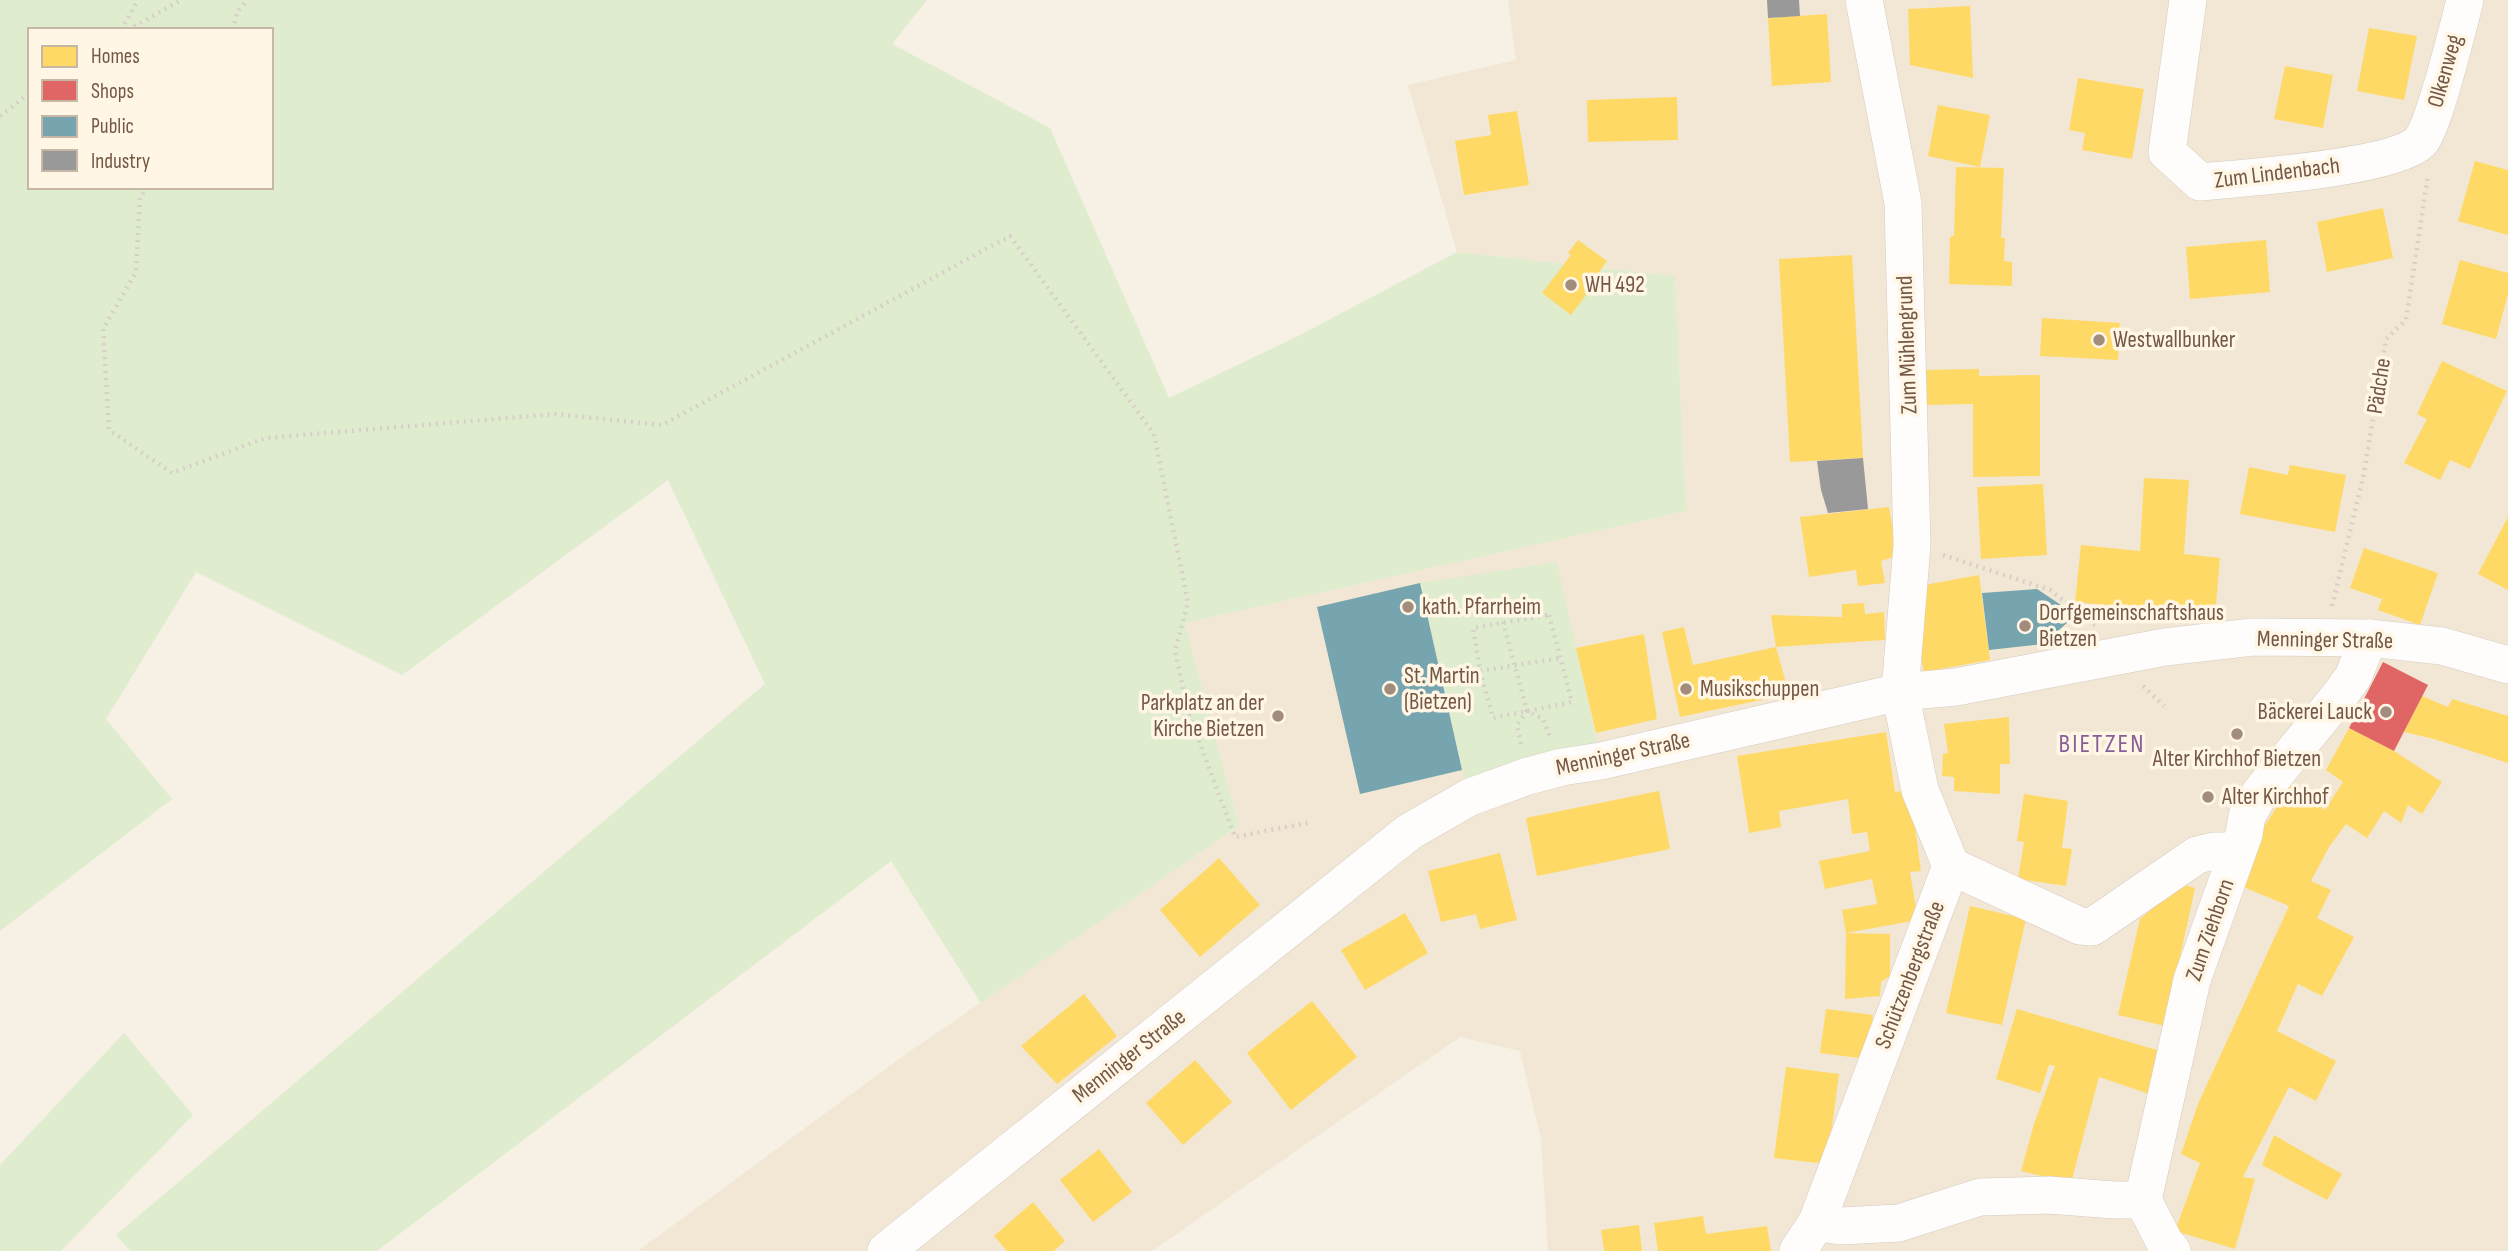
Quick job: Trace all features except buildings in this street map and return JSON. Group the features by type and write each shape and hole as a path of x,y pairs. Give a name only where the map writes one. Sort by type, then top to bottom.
{"street":[{"name":"Zum Mühlengrund","path":"1864,0 1903,203 1912,545 1900,692"},
{"name":"Zum Lindenbach","path":"2188,0 2167,152 2200,183 2340,167 2407,151 2422,141"},
{"name":"Olkenweg","path":"2422,141 2434,112 2465,0"},
{"name":"Menninger Straße","path":"886,1251 1409,832 1459,803 1528,776 1900,692 1956,687 2165,647 2253,637 2369,638 2442,646 2507,662"},
{"name":"Zum Ziehborn","path":"2143,1200 2192,980 2244,834 2247,816 2260,793 2353,677 2369,638"},
{"path":"1900,692 1920,790 1951,866 2080,926 2092,926 2197,855 2214,851 2237,851"},
{"name":"Schützenbergstraße","path":"1808,1236 1951,866"},
{"path":"1808,1236 1840,1226 1899,1223 1980,1198 2049,1195 2143,1200 2172,1251"}],"path":[{"path":"122,28 138,0"},
{"path":"132,28 181,0"},
{"path":"233,28 237,12 247,0"},
{"path":"0,116 28,95"},
{"name":"Pädche","path":"2327,637 2373,428 2386,340 2406,320 2430,163 2422,141"},
{"path":"146,189 140,197 136,272 103,329 109,430 173,473 265,438 556,414 662,425 1010,236 1154,434 1188,603 1175,652 1188,712 1235,837 1312,822"},
{"path":"1912,545 2050,590 2095,625 2111,656"},
{"path":"1549,615 1572,702 1493,718 1480,671 1473,628 1503,622 1549,615"},
{"path":"1503,622 1527,711"},
{"path":"1480,671 1561,658"}],"shaded area":[{"path":"1508,0 2508,0 2508,1251 1548,1251 1541,1139 1520,1051 1460,1037 1152,1251 638,1251 906,1054 1239,826 1185,623 1686,511 1675,276 1457,252 1408,85 1516,60"}],"green space":[{"path":"0,0 927,0 892,44 1050,128 1169,398 1302,334 1457,252 1675,276 1686,511 1185,623 1239,826 981,1003 891,861 377,1251 130,1251 116,1235 765,684 668,480 402,675 196,572 106,719 172,799 0,931"},
{"path":"1557,562 1601,761 1470,797 1420,583"},
{"path":"124,1033 193,1115 61,1251 0,1251 0,1165"}],"place":[{"name":"WH 492","path":"1571,285"},
{"name":"Westwallbunker","path":"2099,340"},
{"name":"kath. Pfarrheim","path":"1408,607"},
{"name":"Dorfgemeinschaftshaus Bietzen","path":"2025,626"},
{"name":"St. Martin (Bietzen)","path":"1390,689"},
{"name":"Musikschuppen","path":"1686,689"},
{"name":"Bäckerei Lauck","path":"2386,712"},
{"name":"Parkplatz an der Kirche Bietzen","path":"1278,716"},
{"name":"Alter Kirchhof Bietzen","path":"2237,734"},
{"name":"Alter Kirchhof","path":"2208,797"}],"district":[{"name":"BIETZEN","path":"2102,744"}]}
